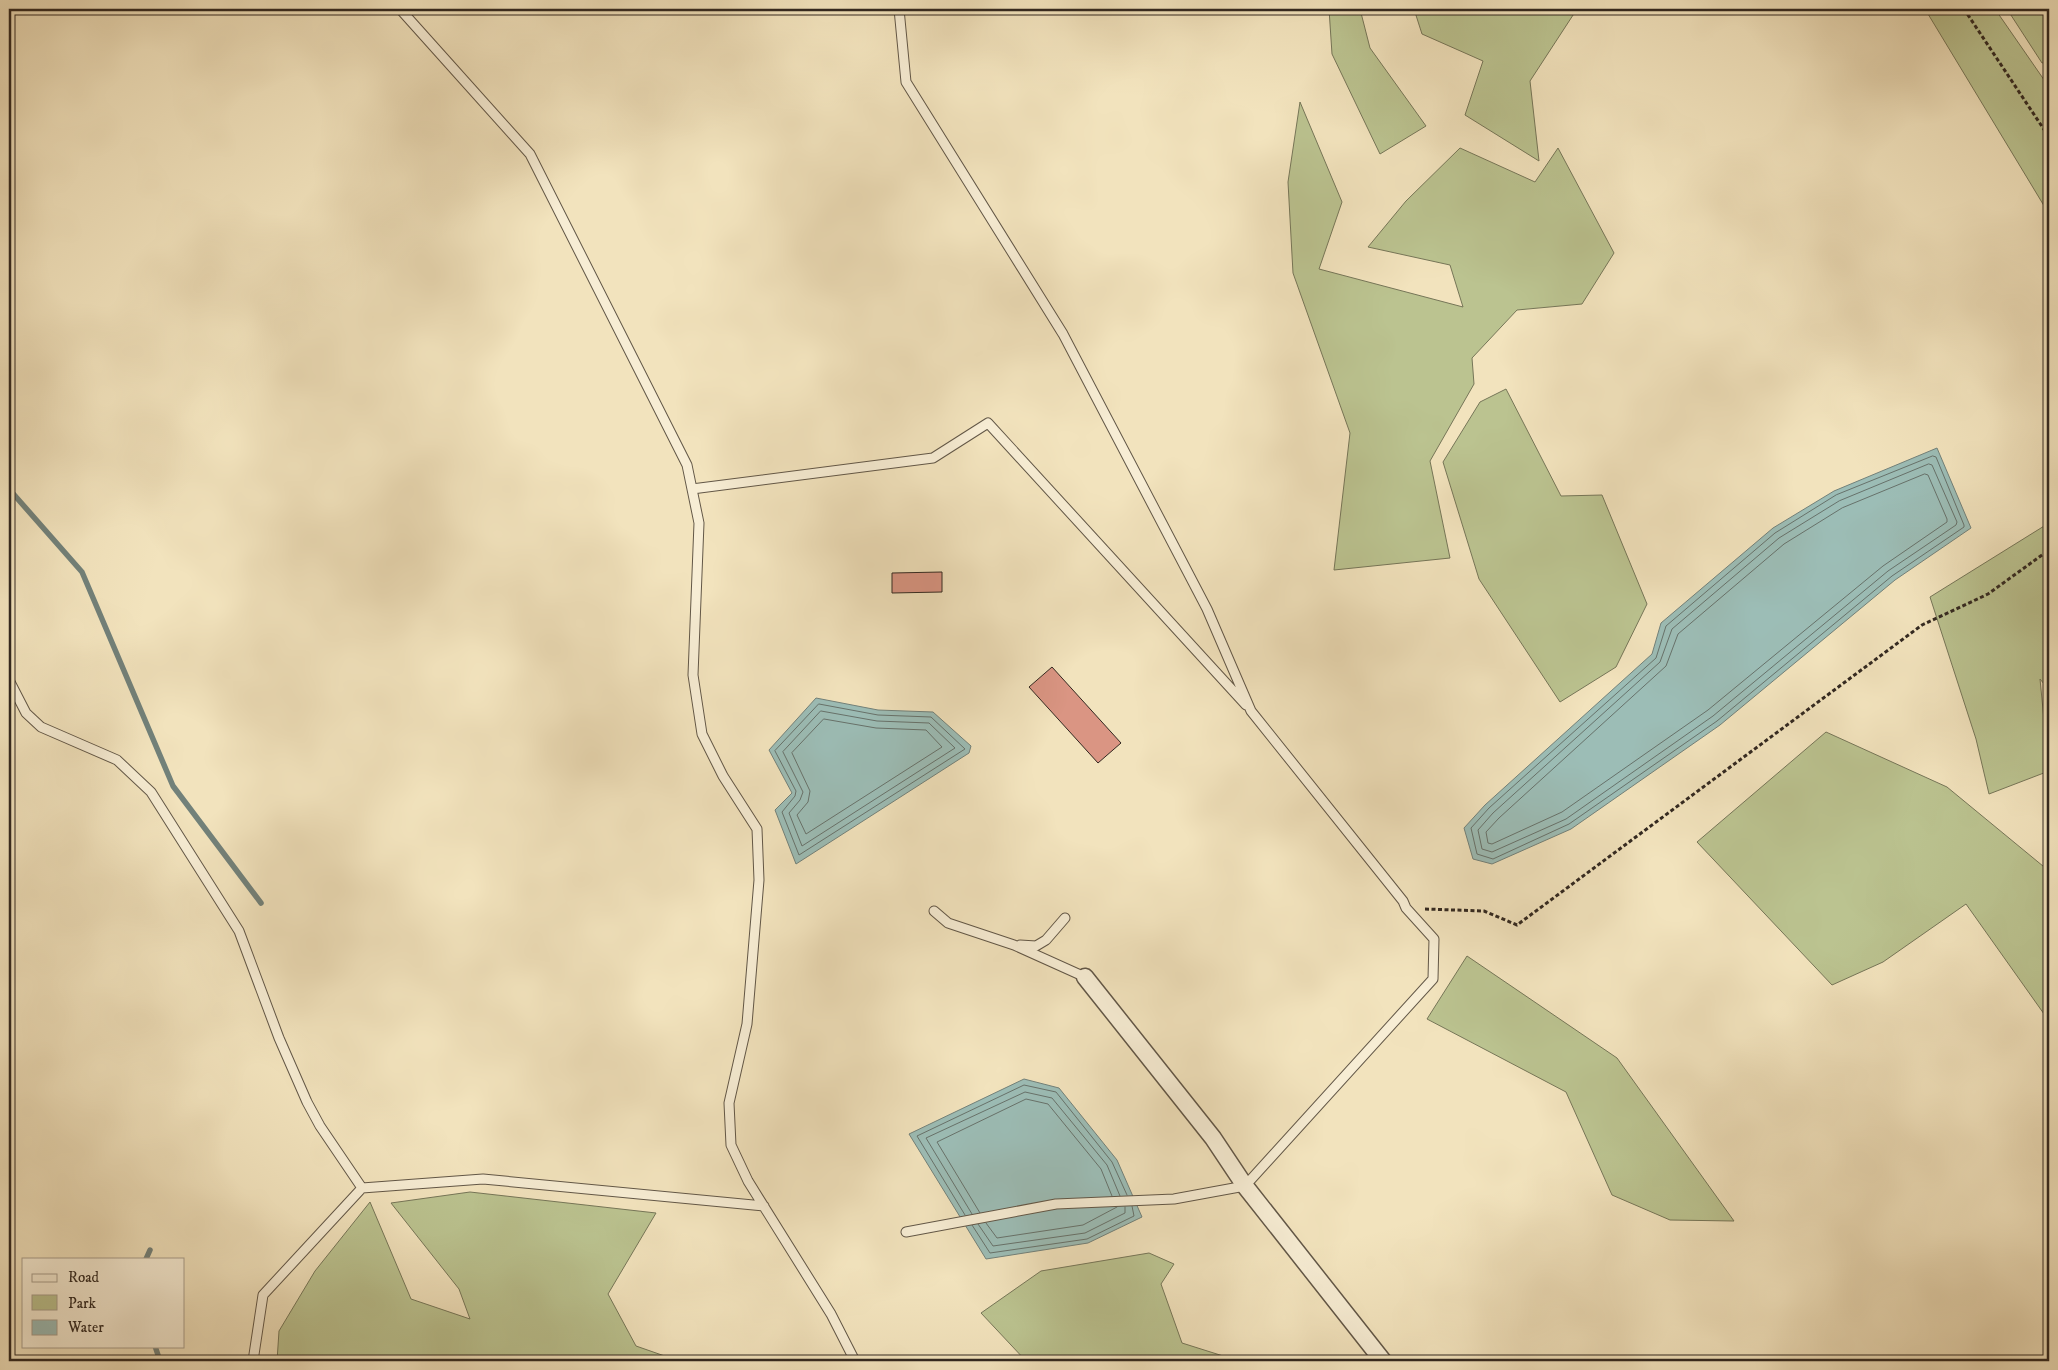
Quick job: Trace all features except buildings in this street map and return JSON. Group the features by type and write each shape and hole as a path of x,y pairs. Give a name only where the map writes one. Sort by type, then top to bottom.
{"street":[{"path":"1085,977 1214,1138 1245,1186 1384,1361"}],"lane":[{"path":"400,9 530,154 687,465 699,523 693,675 702,734 723,776 757,829 759,880 747,1024 728,1103 731,1145 748,1181 831,1314 855,1361"},
{"path":"899,9 906,82 1063,334 1206,609 1251,711"},
{"path":"692,489 932,458 988,423 1251,711 1403,901 1406,908 1434,939 1433,979 1245,1186 1174,1200 1056,1204 906,1232"},
{"path":"9,680 26,713 41,728 118,760 151,792 239,931 279,1038 307,1102 320,1126 362,1188"},
{"path":"934,911 948,923 1014,945 1085,977"},
{"path":"1014,945 1036,946 1046,940 1065,918"},
{"path":"253,1361 263,1295 362,1188 482,1179 764,1206"}],"path":[{"path":"1964,9 2049,137"},
{"path":"1406,908 1484,911 1517,925 1922,625 1988,594 2049,550"}],"green space":[{"path":"1329,9 1360,9 1370,48 1426,126 1380,154 1332,54"},
{"path":"1414,9 1577,9 1530,81 1539,161 1465,115 1483,61 1422,34"},
{"path":"1925,9 1995,9 2049,87 2049,214"},
{"path":"2007,9 2049,9 2049,62 2042,63"},
{"path":"1300,102 1342,202 1319,269 1463,307 1450,265 1368,247 1406,201 1460,148 1535,182 1558,148 1614,253 1582,304 1517,310 1472,358 1474,384 1430,461 1450,558 1334,570 1350,433 1293,273 1288,182"},
{"path":"1506,389 1561,496 1602,495 1647,604 1616,667 1560,702 1479,579 1443,462 1480,402"},
{"path":"2049,523 2049,690 2040,679 2049,771 1989,794 1976,739 1930,597"},
{"path":"1826,732 1947,787 2049,871 2049,1021 1966,904 1883,962 1832,985 1697,842"},
{"path":"1467,956 1617,1058 1734,1221 1670,1220 1612,1195 1566,1092 1427,1019"},
{"path":"470,1192 656,1213 608,1294 636,1346 679,1361 277,1361 279,1331 315,1271 370,1202 411,1299 470,1319 459,1289 391,1203"},
{"path":"1149,1253 1174,1264 1161,1284 1182,1343 1239,1361 1026,1361 981,1313 1041,1271"}],"water":[{"path":"1937,448 1971,528 1895,580 1720,725 1571,829 1492,864 1473,859 1464,828 1485,805 1652,654 1661,623 1773,528 1834,491"},
{"path":"816,698 878,710 933,712 971,746 969,753 796,864 775,810 792,793 769,750"},
{"path":"1024,1079 1059,1088 1117,1160 1142,1217 1088,1243 986,1259 909,1134"}],"waterway":[{"path":"9,489 82,572 173,786 261,903"},
{"path":"146,1258 150,1250"},
{"path":"156,1348 160,1361"}]}
